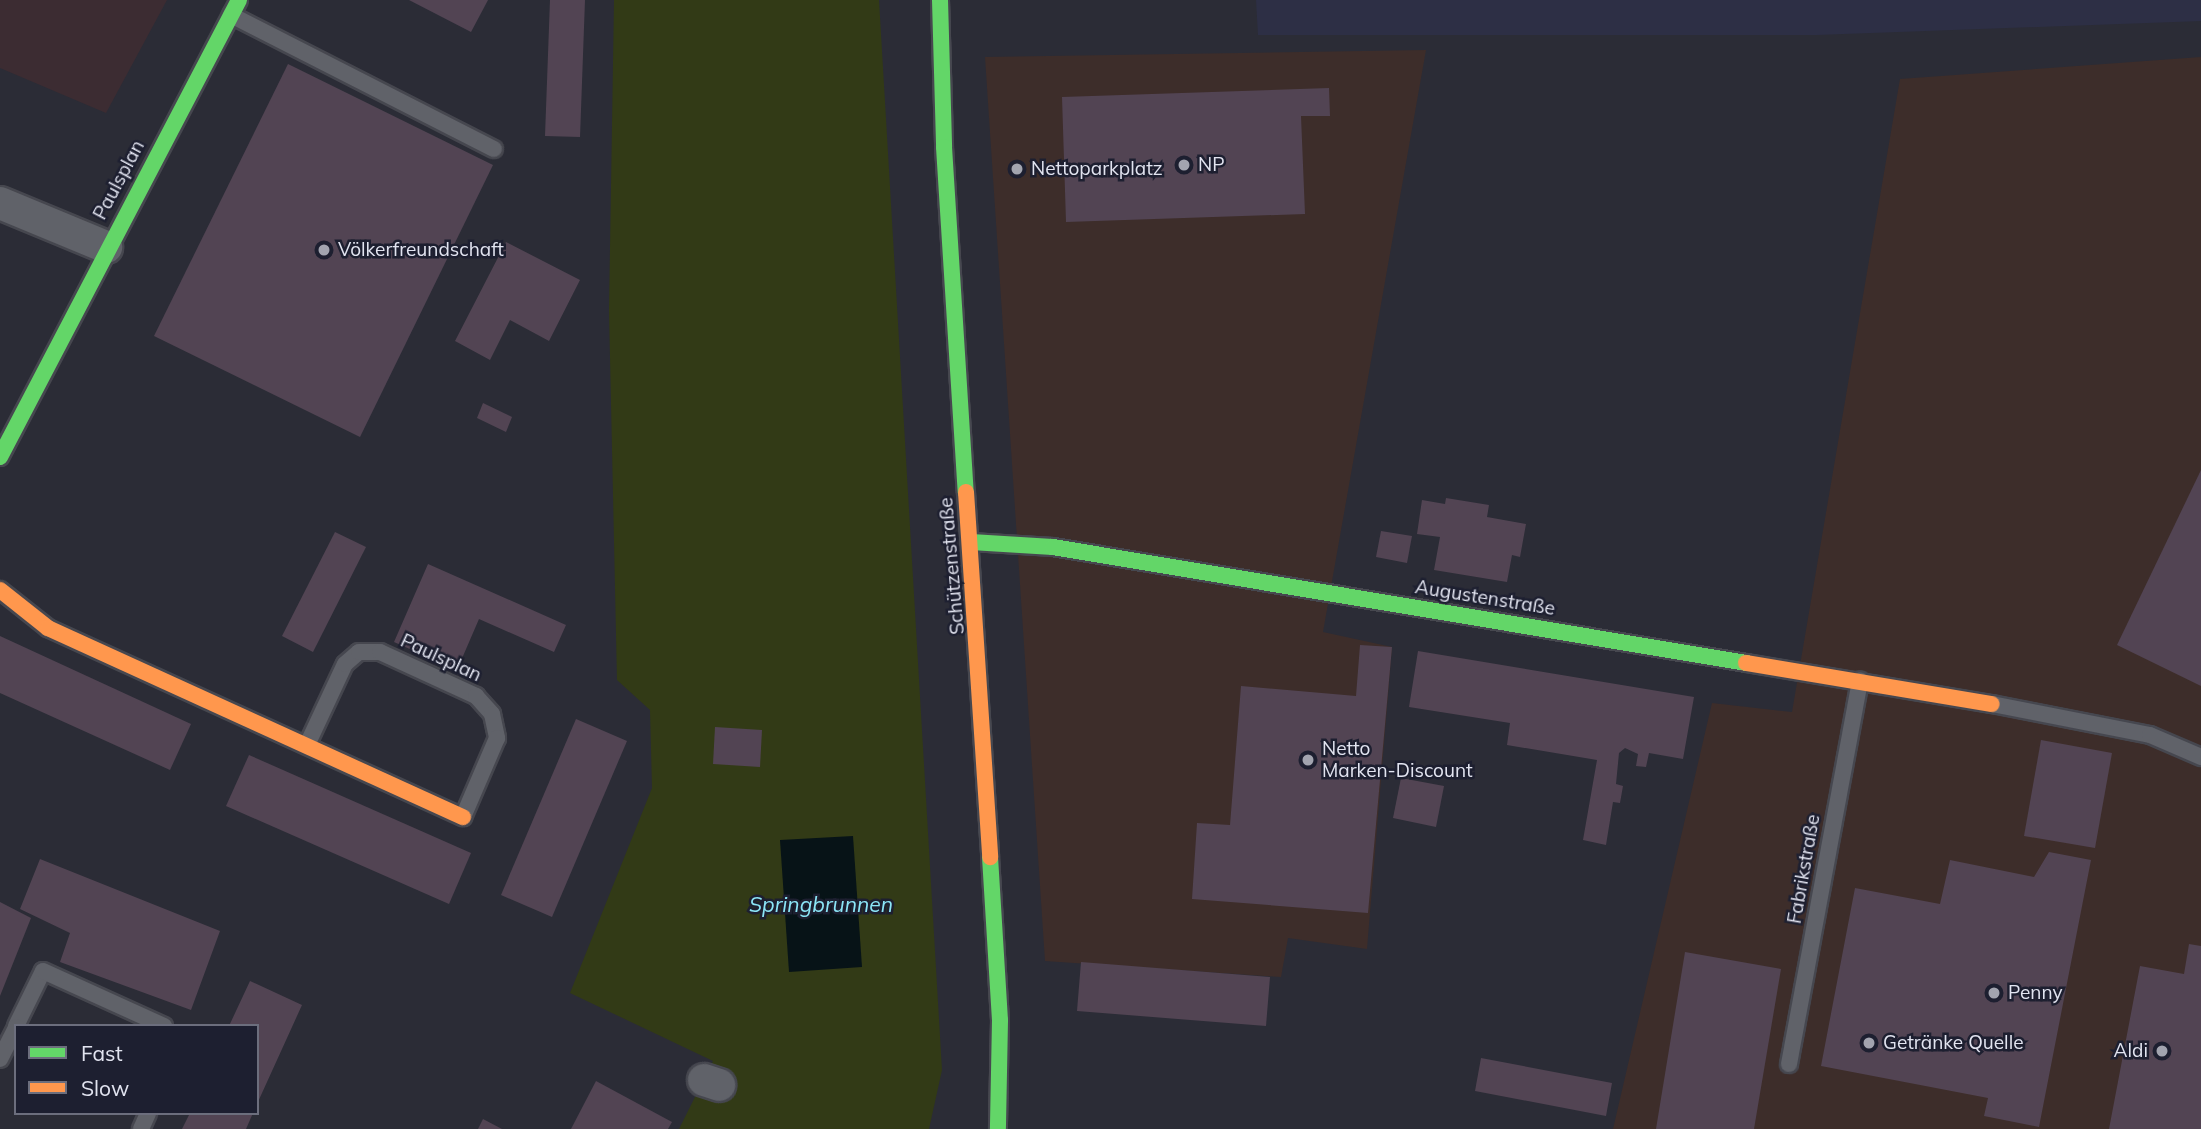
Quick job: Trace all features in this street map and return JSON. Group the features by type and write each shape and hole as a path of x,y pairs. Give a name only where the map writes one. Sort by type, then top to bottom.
{"street":[{"name":"Paulsplan","path":"0,457 106,247 239,0"},
{"name":"Schützenstraße","path":"940,0 944,147 1000,1020 997,1126"},
{"path":"0,203 106,247"},
{"name":"Augustenstraße","path":"971,541 1053,547 1992,704"},
{"name":"Paulsplan","path":"0,590 48,628 463,817"}],"lane":[{"path":"231,15 494,149"},
{"name":"Paulsplan","path":"307,745 345,664 359,652 380,652 477,696 492,714 497,738 463,817"},
{"name":"Fabrikstraße","path":"1790,1064 1860,681"},
{"path":"1992,704 2150,735 2201,757"},
{"path":"17,1024 43,971 160,1024"},
{"path":"0,1059 14,1030"}],"shaded area":[{"path":"0,0 167,0 106,113 0,68"},
{"path":"1256,0 2201,0 2201,21 1817,35 1258,35"},
{"path":"1426,50 1323,632 1392,647 1367,949 1288,938 1281,977 1045,961 985,57"},
{"path":"2201,57 2201,1129 1613,1129 1712,703 1792,712 1900,79"}],"green space":[{"path":"614,0 879,0 942,1070 929,1129 679,1129 713,1061 570,993 652,788 650,710 617,680 609,311"}],"water":[{"name":"Springbrunnen","path":"853,836 862,967 789,972 780,840"}],"building":[{"path":"409,0 488,0 471,32"},
{"path":"550,0 585,0 580,137 545,136"},
{"name":"Völkerfreundschaft","path":"288,64 493,165 360,437 154,336"},
{"name":"NP","path":"1329,88 1330,116 1301,116 1305,214 1066,222 1062,97"},
{"path":"506,242 580,280 549,341 510,320 490,360 455,341"},
{"path":"483,403 512,417 506,432 477,418"},
{"path":"2201,470 2201,686 2117,645"},
{"path":"1446,498 1489,505 1487,517 1526,524 1520,557 1512,555 1507,582 1434,570 1440,537 1417,534 1422,500 1445,504"},
{"path":"1381,531 1412,536 1407,563 1376,557"},
{"path":"335,532 366,547 313,652 282,636"},
{"path":"428,564 566,625 554,652 479,619 457,670 394,642"},
{"path":"0,636 191,724 170,770 0,693"},
{"name":"Netto Marken-Discount","path":"1360,645 1392,647 1368,913 1192,899 1197,823 1230,825 1241,686 1356,696"},
{"path":"1418,651 1694,697 1683,759 1649,753 1646,767 1636,766 1638,754 1625,748 1619,753 1616,784 1623,786 1620,803 1613,802 1606,845 1583,840 1597,760 1507,745 1510,723 1409,707"},
{"path":"576,719 627,741 552,917 501,895"},
{"path":"715,727 762,730 760,767 713,764"},
{"path":"2041,740 2112,753 2095,848 2024,836"},
{"path":"249,755 471,853 449,904 226,806"},
{"path":"1401,778 1444,786 1436,827 1393,818"},
{"name":"Penny","path":"2049,852 2091,860 2039,1127 1984,1116 1988,1098 1821,1066 1855,888 1940,904 1950,860 2034,877"},
{"path":"40,859 220,931 191,1010 60,962 70,933 20,909"},
{"path":"0,902 31,918 0,996"},
{"name":"Aldi","path":"2189,944 2201,946 2201,1129 2109,1129 2140,966 2184,974"},
{"path":"1685,952 1781,969 1754,1129 1656,1129"},
{"path":"1081,962 1270,977 1266,1026 1077,1011"},
{"path":"250,981 302,1005 259,1100 259,1024 230,1024"},
{"path":"1481,1058 1612,1083 1606,1116 1475,1091"},
{"path":"596,1081 672,1122 668,1129 571,1129"},
{"path":"189,1115 252,1115 246,1129 182,1129"},
{"path":"483,1119 502,1129 478,1129"}],"traffic: fast":[{"path":"0,457 239,0"},
{"path":"940,0 944,147 966,492"},
{"path":"971,542 1053,547 1746,663"},
{"path":"990,857 1000,1020 998,1129"}],"traffic: slow":[{"path":"966,492 990,857"},
{"path":"0,590 48,628 463,817"},
{"path":"1746,663 1992,704"}],"place":[{"name":"NP","path":"1184,165"},
{"name":"Nettoparkplatz","path":"1017,169"},
{"name":"Völkerfreundschaft","path":"324,250"},
{"name":"Netto Marken-Discount","path":"1308,760"},
{"name":"Penny","path":"1994,993"},
{"name":"Getränke Quelle","path":"1869,1043"},
{"name":"Aldi","path":"2162,1051"}]}
